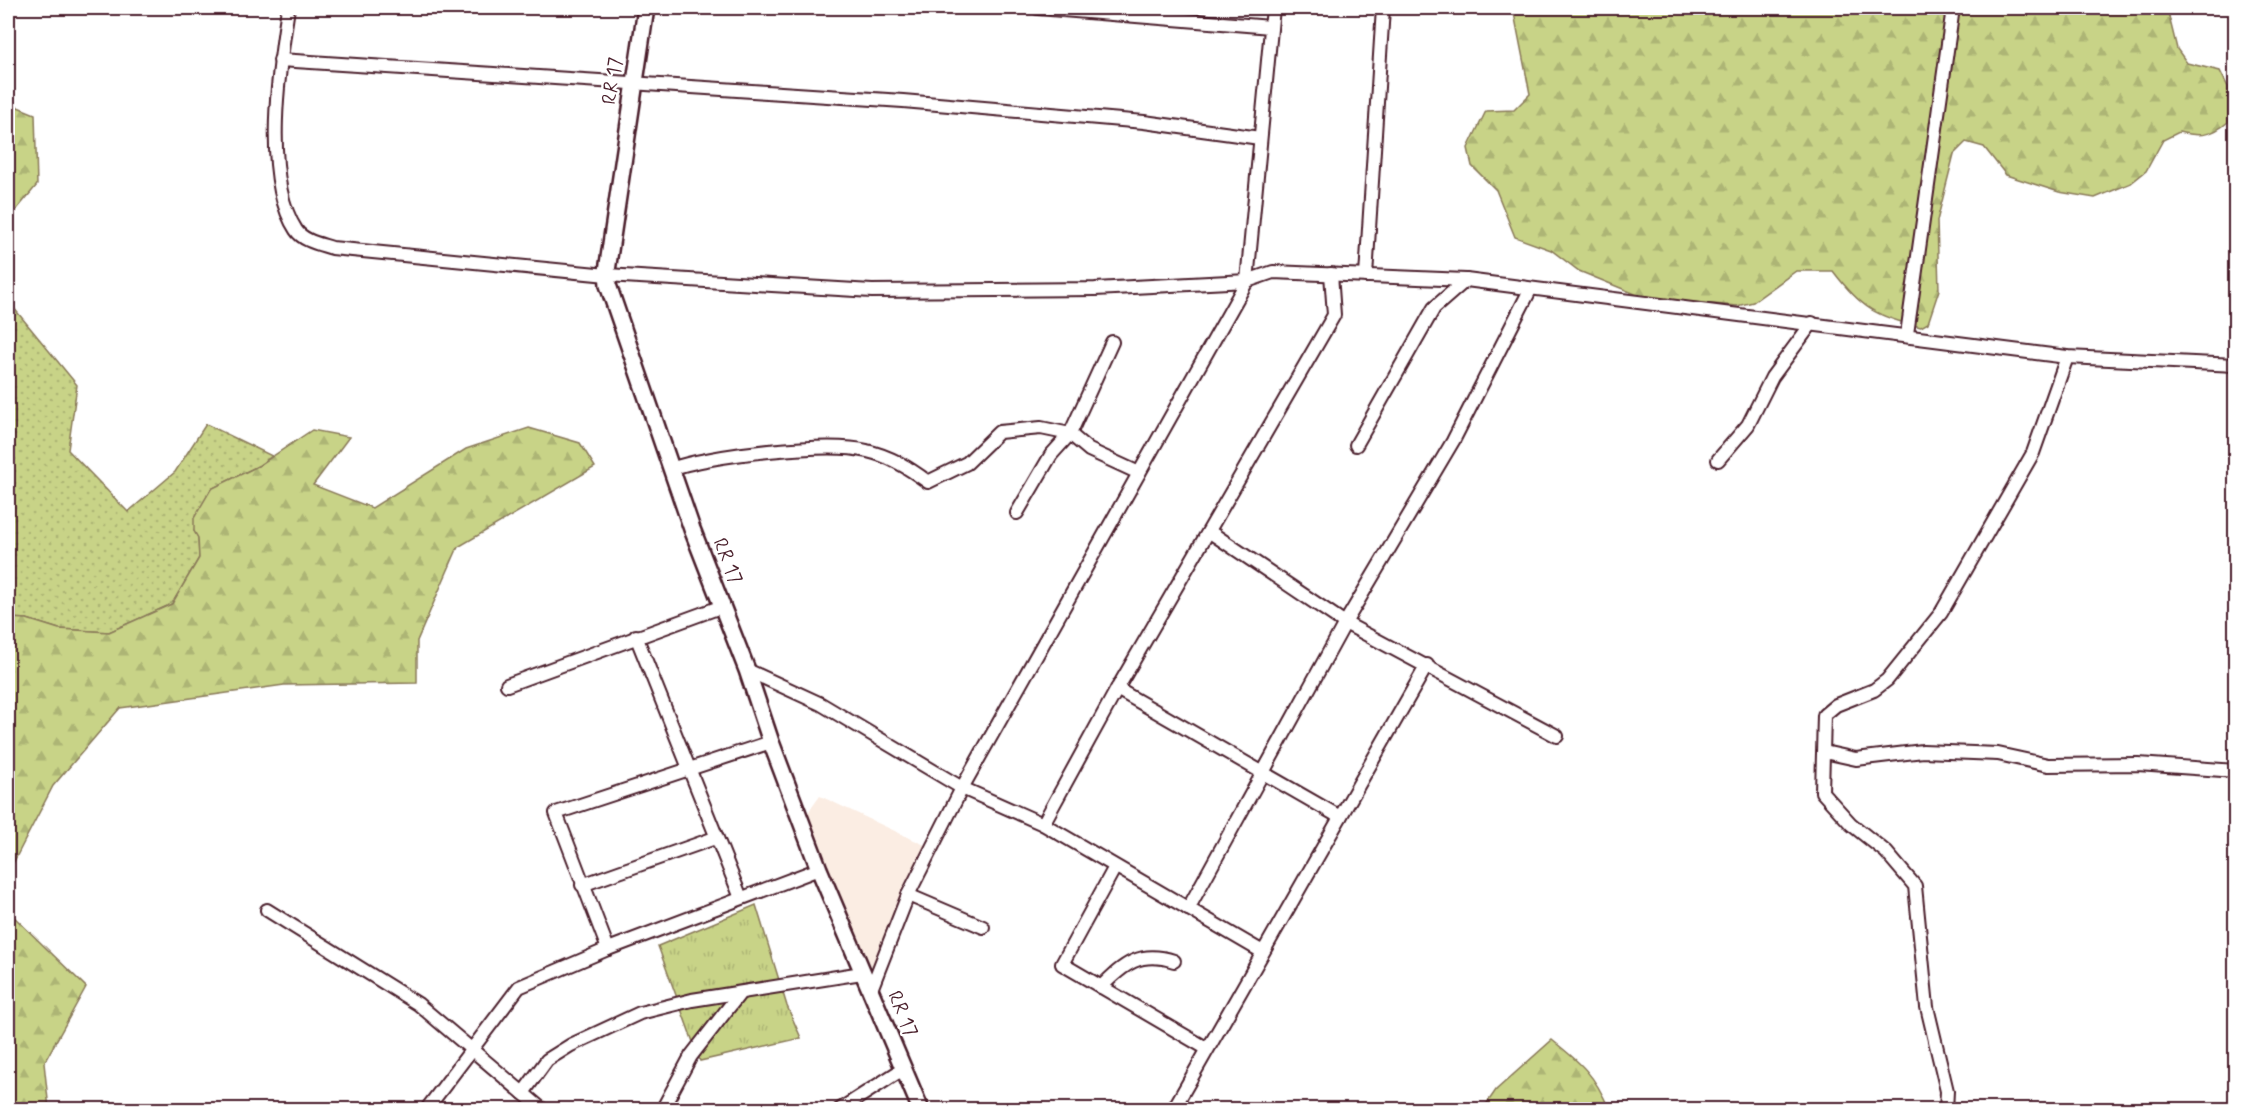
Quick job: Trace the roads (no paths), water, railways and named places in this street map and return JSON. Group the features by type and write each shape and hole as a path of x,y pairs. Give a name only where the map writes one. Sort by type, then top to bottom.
{"main road":[{"name":"RR 17","path":"646,8 607,275 608,285 671,469 819,869 921,1110"}],"street":[{"path":"288,8 280,60 276,152 282,202 296,231 305,239 332,248 607,275 872,291 1095,289 1247,281 1273,272 1466,280 1530,290 1906,334 2067,357 2235,365"},
{"path":"1038,8 1271,27"},
{"path":"870,992 908,895 962,788 1247,281 1273,8"},
{"path":"1366,276 1383,8"},
{"path":"1906,334 1953,8"},
{"path":"280,60 903,101 1144,122 1260,138"},
{"path":"1043,824 1117,689 1334,315 1331,274"},
{"path":"1356,445 1434,308 1466,280"},
{"path":"1188,909 1345,623 1453,441 1530,290"},
{"path":"1718,460 1748,425 1772,377 1812,323"},
{"path":"1017,513 1051,455 1070,434 1112,342"},
{"path":"1946,1110 1947,1091 1926,1006 1915,886 1886,852 1851,824 1822,792 1824,715 1836,705 1874,690 1887,680 1941,613 2033,453 2067,357"},
{"path":"671,469 693,461 833,446 866,450 901,462 928,482 967,463 999,432 1041,428 1070,434 1089,450 1139,473"},
{"path":"1210,532 1345,623 1557,736"},
{"path":"507,685 723,606"},
{"path":"636,636 715,838 741,898"},
{"path":"1173,1110 1261,951 1427,665"},
{"path":"747,670 821,704 962,788 1043,824 1261,951"},
{"path":"1117,689 1340,817"},
{"path":"608,949 556,813 771,742"},
{"path":"1824,752 1856,759 1923,751 1998,754 2048,765 2138,764 2235,771"},
{"path":"582,885 715,838"},
{"path":"1115,867 1062,964 1206,1048"},
{"path":"426,1110 471,1047 517,989 608,949 819,869"},
{"path":"908,895 983,927"},
{"path":"267,910 418,1004 543,1110"},
{"path":"1101,987 1122,966 1135,960 1157,956 1174,961"},
{"path":"523,1093 547,1060 571,1045 640,1013 692,999 862,973"},
{"path":"662,1110 691,1056 740,993"},
{"path":"839,1110 903,1069"}]}
